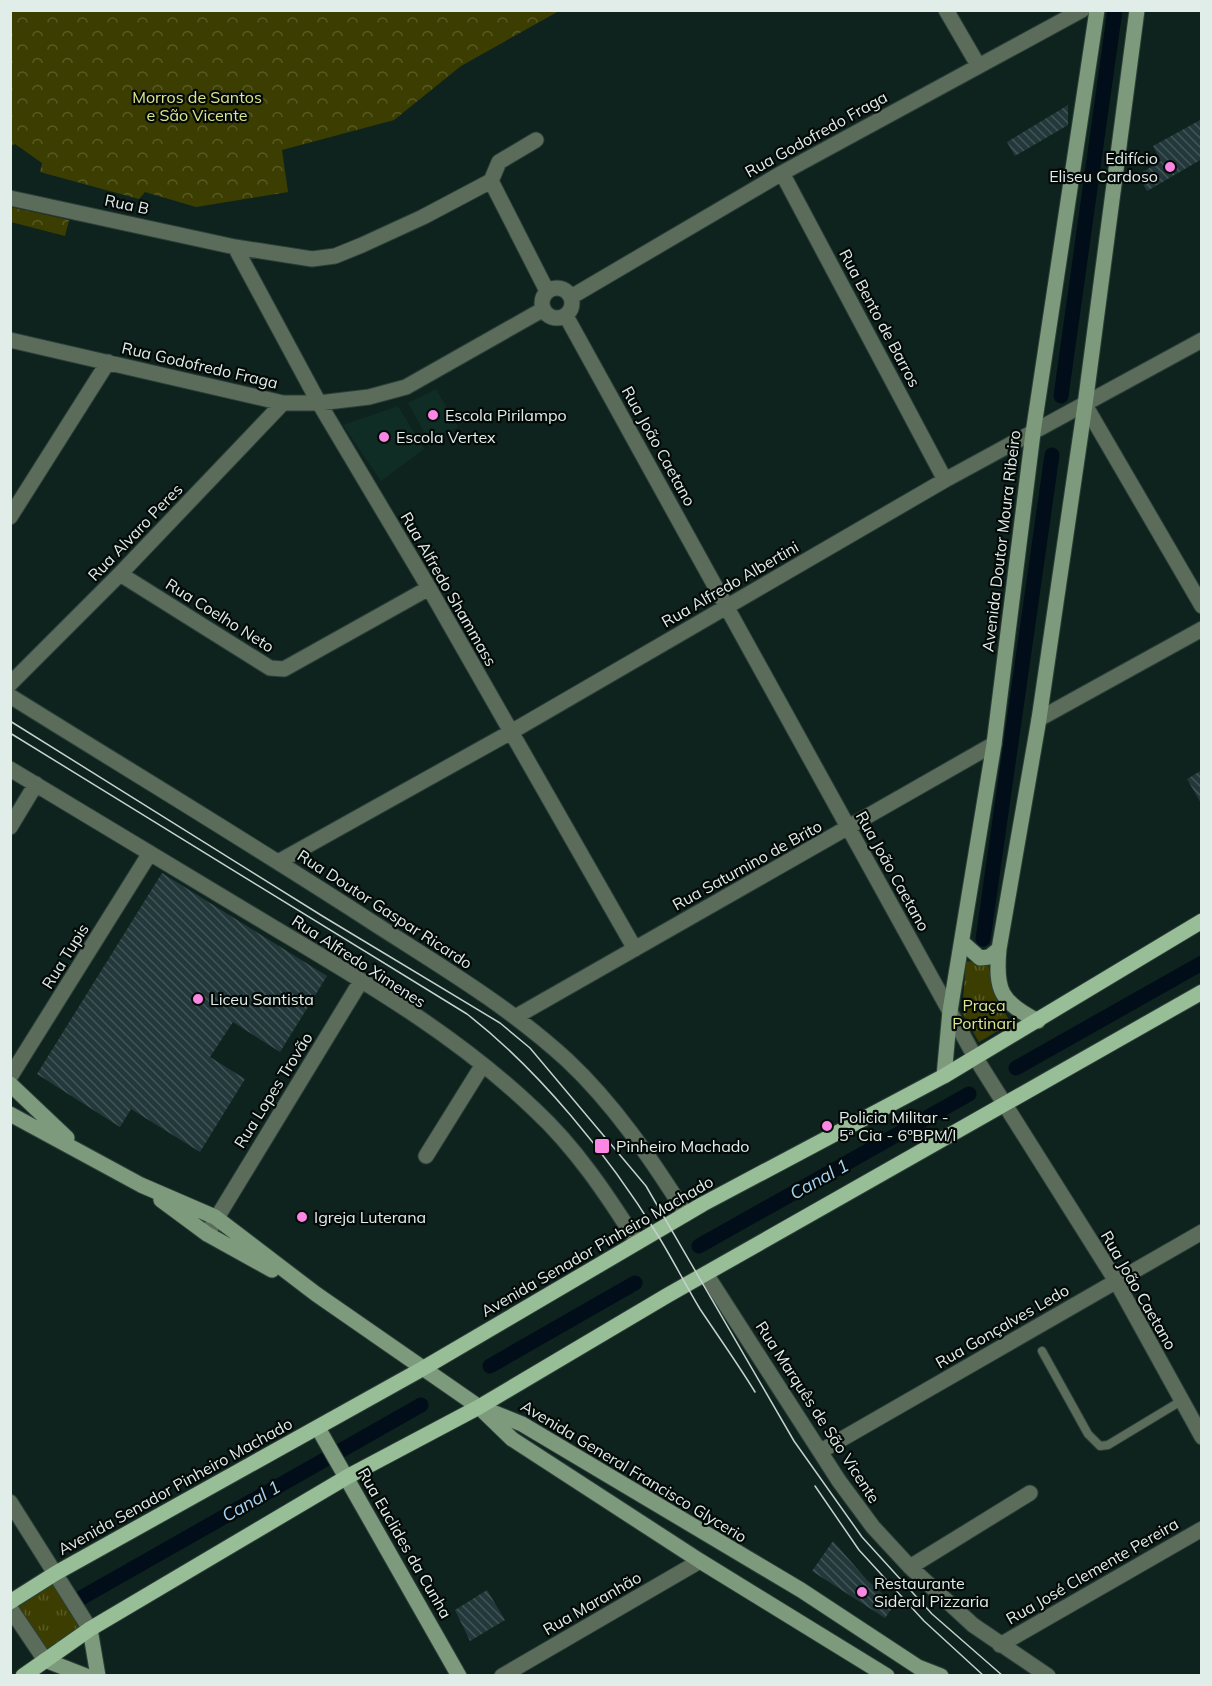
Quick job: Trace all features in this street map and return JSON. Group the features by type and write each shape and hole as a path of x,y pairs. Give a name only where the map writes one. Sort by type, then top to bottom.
{"main road":[{"name":"Avenida Senador Pinheiro Machado","path":"11,1606 58,1576 320,1431 686,1214 944,1076 977,1061 1202,921"},
{"path":"23,1676 90,1629 347,1477 479,1407 1001,1100 1202,992"}],"street":[{"path":"946,10 978,65"},
{"name":"Rua Godofredo Fraga","path":"571,297 782,173 1082,10"},
{"name":"Avenida Doutor Moura Ribeiro","path":"944,1076 950,1011 994,744 1097,10"},
{"path":"1038,1021 1006,1001 999,987 999,949 1039,719 1137,10"},
{"path":"536,140 499,162 491,181 548,291"},
{"name":"Rua Bento de Barros","path":"782,173 945,480"},
{"name":"Rua B","path":"10,198 235,247 312,259 335,256 423,217 491,181"},
{"name":"Rua Alfredo Shammass","path":"235,247 319,403 429,588 635,949"},
{"path":"561,289 571,297 572,307 566,316 553,318 543,310 542,300 548,291 561,289"},
{"name":"Rua Godofredo Fraga","path":"10,340 283,403 319,403 369,397 406,387 543,310"},
{"name":"Rua João Caetano","path":"566,316 977,1061 1116,1281 1202,1437"},
{"name":"Rua Alfredo Albertini","path":"278,862 511,732 945,480 1081,408 1202,340"},
{"path":"10,517 108,362"},
{"name":"Rua Alvaro Peres","path":"10,684 120,574 283,403"},
{"path":"1081,408 1202,606"},
{"name":"Rua Coelho Neto","path":"120,574 270,668 284,669 429,588"},
{"path":"1039,719 1202,629"},
{"name":"Rua Doutor Gaspar Ricardo","path":"10,696 278,862 517,1016 569,1062 618,1118 650,1158 686,1214"},
{"name":"Rua Saturnino de Brito","path":"517,1016 994,744"},
{"name":"Rua Alfredo Ximenes","path":"10,769 361,981 482,1066 534,1109 589,1170 637,1242"},
{"path":"10,827 36,784"},
{"name":"Rua Tupis","path":"10,1077 150,853"},
{"path":"962,942 980,958 989,957 999,949"},
{"name":"Rua Lopes Trovão","path":"207,1234 215,1217 361,981"},
{"path":"426,1156 482,1066"},
{"path":"10,1084 82,1152"},
{"path":"10,1114 141,1185 215,1217 315,1294 479,1407"},
{"path":"141,1185 207,1234 315,1294"},
{"name":"Rua Gonçalves Ledo","path":"820,1451 1202,1232"},
{"name":"Rua Marquês de São Vicente","path":"706,1274 820,1451 873,1527 910,1567 960,1614 1000,1645 1048,1676"},
{"name":"Avenida General Francisco Glycerio","path":"479,1407 512,1439 700,1561 887,1676"},
{"name":"Avenida General Francisco Glycerio","path":"479,1407 522,1424 801,1590 918,1667 941,1676"},
{"name":"Rua Euclides da Cunha","path":"320,1431 459,1676"},
{"path":"910,1567 1030,1493"},
{"path":"10,1502 90,1629 98,1676"},
{"name":"Rua José Clemente Pereira","path":"1000,1645 1202,1529"},
{"path":"700,1561 722,1554 801,1590"},
{"name":"Rua Maranhão","path":"502,1676 700,1561"},
{"path":"11,1606 45,1660 62,1673 86,1676"}],"lane":[{"path":"1042,1351 1088,1434 1100,1446 1108,1445 1181,1401"}],"shaded area":[{"name":"Escola Pirilampo","path":"436,389 458,427 431,444 408,403"},
{"name":"Escola Vertex","path":"398,406 424,449 381,481 343,425"}],"green space":[{"name":"Morros de Santos e São Vicente","path":"11,10 559,11 461,66 394,120 282,150 288,192 196,207 145,192 139,199 40,172 42,163 15,144 11,146"},
{"path":"11,207 69,220 65,236 11,222"},
{"name":"Praça Portinari","path":"966,961 988,964 996,998 1011,1023 979,1042 962,1013"},
{"path":"52,1582 82,1626 47,1649 17,1605"}],"building":[{"path":"1068,105 1068,125 1015,156 1007,142"},
{"path":"1202,119 1202,159 1147,191 1138,175 1161,161 1153,146"},
{"path":"1202,770 1202,805 1187,779"},
{"name":"Liceu Santista","path":"162,873 327,976 280,1052 233,1022 210,1057 245,1079 200,1152 131,1109 120,1127 37,1074"},
{"name":"Restaurante Sideral Pizzaria","path":"833,1541 866,1579 894,1605 885,1618 812,1571"},
{"path":"487,1590 505,1620 470,1641 455,1610"}],"waterway":[{"path":"1061,396 1115,10"},
{"path":"983,939 1052,455"},
{"name":"Canal 1","path":"1016,1068 1202,963"},
{"name":"Canal 1","path":"699,1246 969,1094"},
{"name":"Canal 1","path":"490,1366 635,1283"},
{"name":"Canal 1","path":"81,1598 421,1405"}],"tram line":[{"path":"10,721 324,917 500,1023 530,1048 646,1186 794,1441 862,1537 932,1614 1003,1676"},
{"path":"10,733 467,1014 494,1036 571,1116 617,1175 638,1204 700,1309 755,1392"},
{"path":"815,1486 859,1550 924,1621 984,1676"}],"place":[{"name":"Edifício Eliseu Cardoso","path":"1170,167"},
{"name":"Escola Pirilampo","path":"433,415"},
{"name":"Escola Vertex","path":"384,437"},
{"name":"Liceu Santista","path":"198,999"},
{"name":"Policia Militar - 5ª Cia - 6ºBPM/I","path":"827,1126"},
{"name":"Pinheiro Machado","path":"602,1146"},
{"name":"Igreja Luterana","path":"302,1217"},
{"name":"Restaurante Sideral Pizzaria","path":"862,1592"}]}
